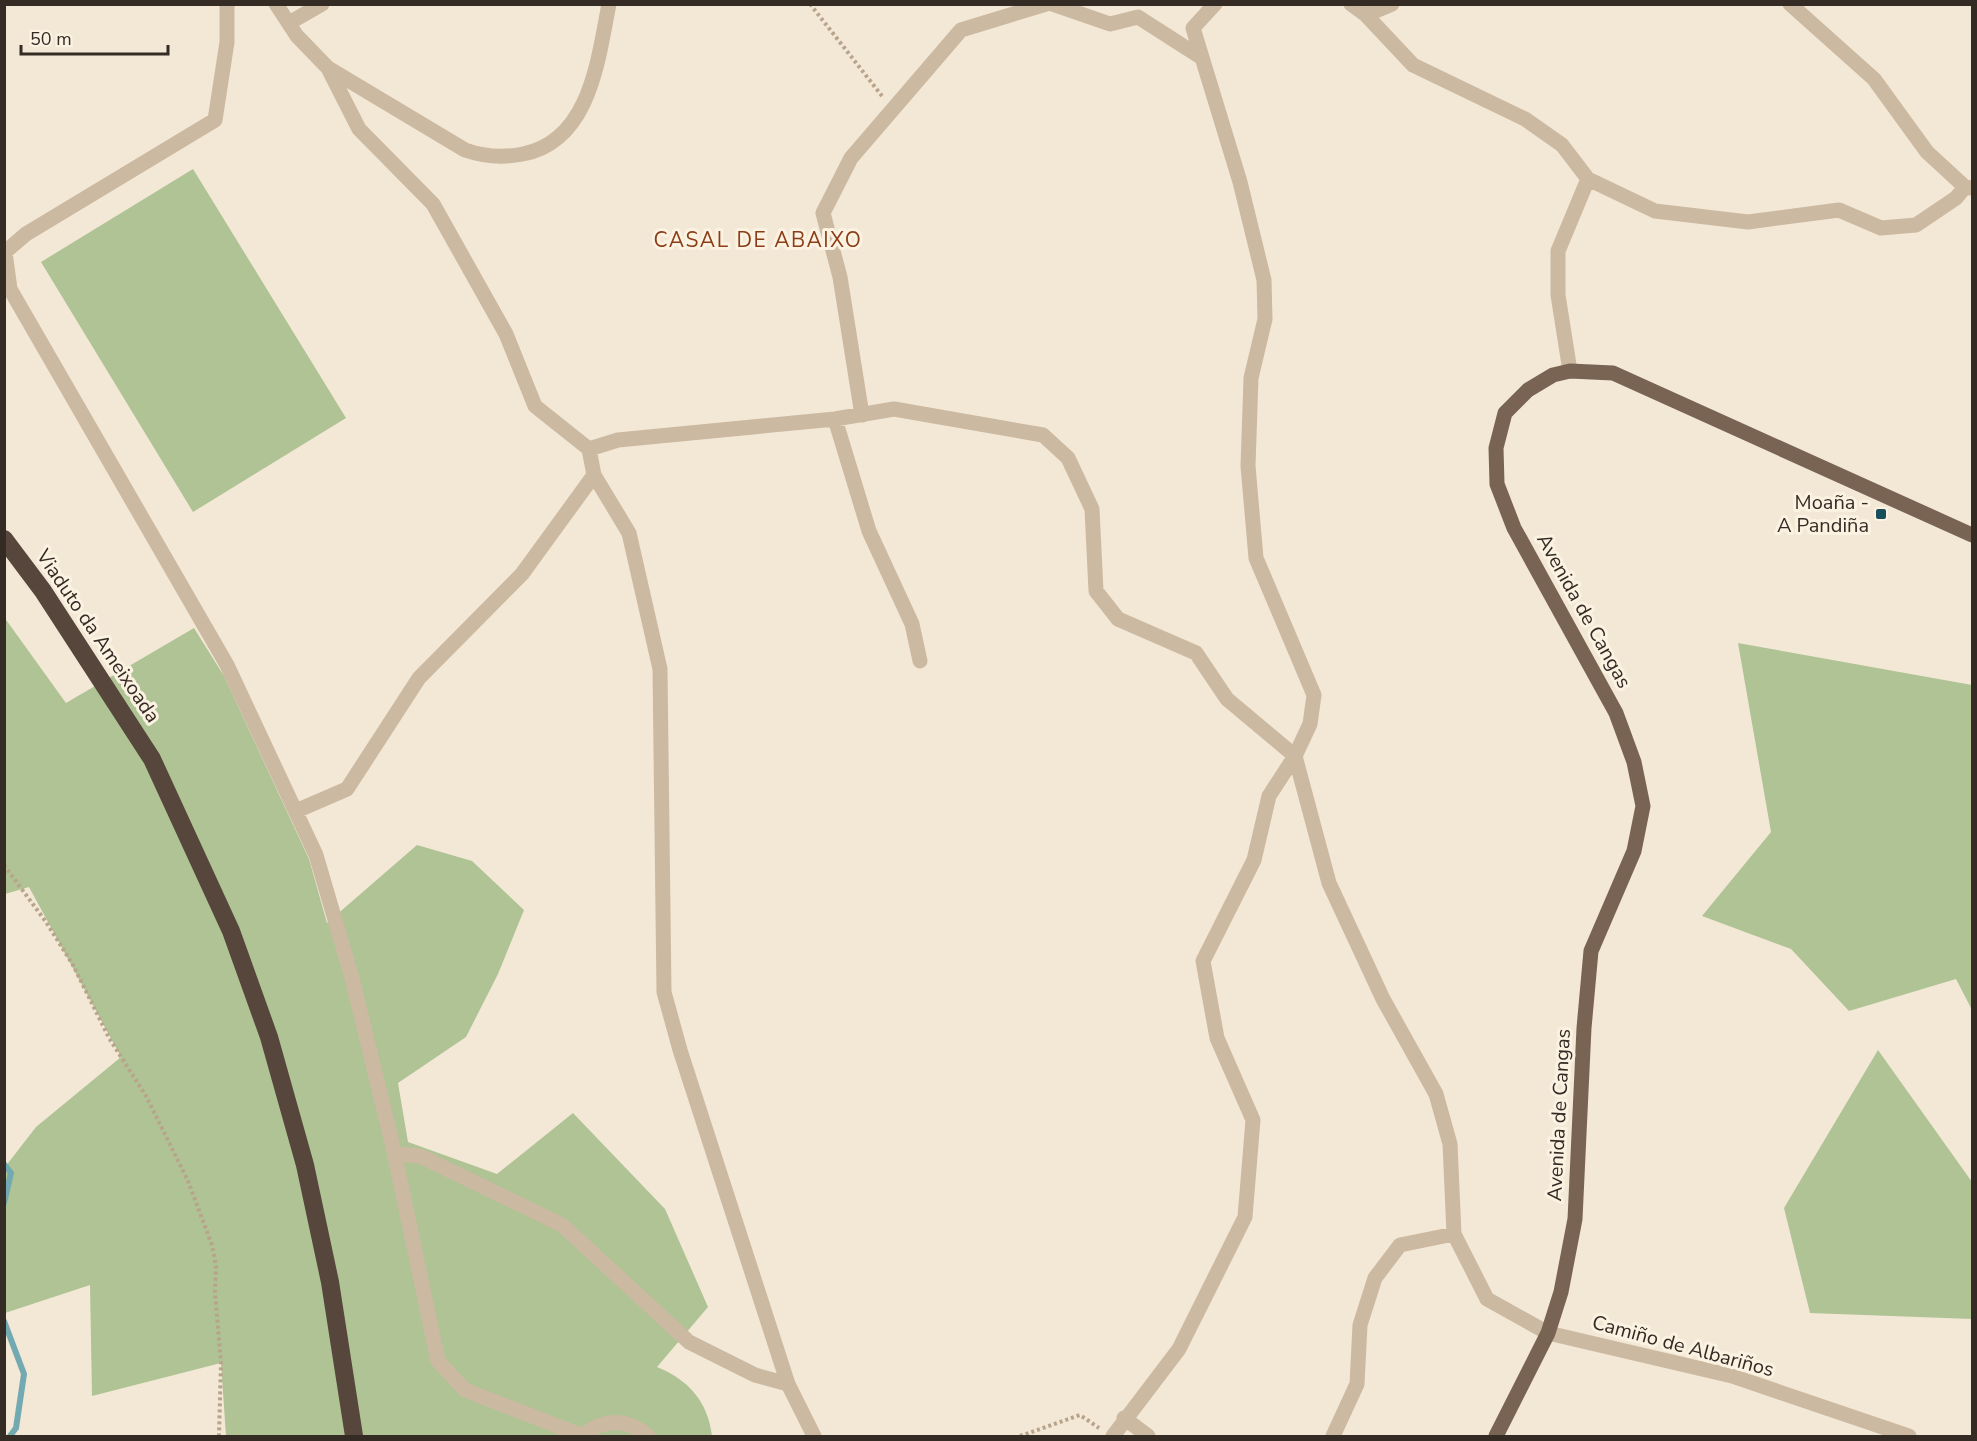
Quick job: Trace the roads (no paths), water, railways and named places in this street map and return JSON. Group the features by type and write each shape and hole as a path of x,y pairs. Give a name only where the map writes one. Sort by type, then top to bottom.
{"highway":[{"name":"Viaduto da Ameixoada","path":"4,539 43,591 152,759 231,931 269,1037 305,1165 330,1282 344,1370"},
{"path":"344,1370 346,1437"},
{"path":"344,1370 354,1437"}],"main road":[{"name":"Avenida de Cangas","path":"1496,1437 1548,1333 1561,1292 1575,1219 1584,1028 1591,951 1634,851 1643,806 1634,762 1616,713 1514,528 1497,484 1496,448 1506,413 1528,390 1553,375 1570,371 1613,373 1972,535"}],"street":[{"path":"227,4 227,42 215,120 26,234 5,252 10,289 227,665 316,855 352,978 395,1154 438,1361 465,1390 583,1436 595,1427 609,1422 630,1425 648,1437"},
{"path":"276,4 315,57 328,68 465,150 480,156 506,158 529,153 556,142 573,124 596,70 609,4"},
{"path":"289,23 322,4"},
{"path":"862,415 840,277 823,213 851,158 962,30 1046,4"},
{"path":"1052,4 1110,24 1138,17 1202,58"},
{"path":"1113,1436 1124,1418 1179,1349 1245,1217 1253,1120 1217,1038 1203,961 1254,860 1269,795 1295,756 1310,724 1314,695 1256,558 1248,466 1251,378 1265,320 1264,280 1240,182 1193,28 1215,4"},
{"path":"1351,4 1366,15 1413,65 1525,119 1562,145 1588,179 1655,211 1748,222 1839,210 1881,228 1916,225 1969,188 1927,152 1874,79 1790,4"},
{"path":"1366,15 1392,4"},
{"path":"328,68 359,129 434,204 506,334 535,406 589,448 594,475 629,533 660,669 664,992 680,1050 788,1384 814,1437"},
{"path":"1570,371 1558,295 1558,250 1588,179"},
{"path":"589,448 618,440 835,419 894,409 1043,435 1068,458 1092,509 1096,591 1118,619 1196,653 1227,699 1295,756 1329,883 1383,999 1436,1094 1450,1144 1454,1234 1400,1245 1375,1278 1360,1325 1357,1384 1333,1437"},
{"path":"835,419 869,531 912,624 920,661"},
{"path":"296,811 347,789 419,678 522,574 594,475"},
{"path":"395,1154 420,1156 562,1225 689,1342 755,1375 788,1384"},
{"name":"Camiño de Albariños","path":"1454,1234 1488,1299 1548,1333 1732,1376 1889,1434 1909,1437"},
{"path":"1124,1418 1148,1437"}],"waterway":[{"path":"4,1164 11,1173 4,1203"},
{"path":"4,1321 24,1374 16,1428 10,1436"}],"place":[{"name":"Moaña - A Pandiña","path":"1881,514"}],"district":[{"name":"CASAL DE ABAIXO","path":"758,240"}]}
